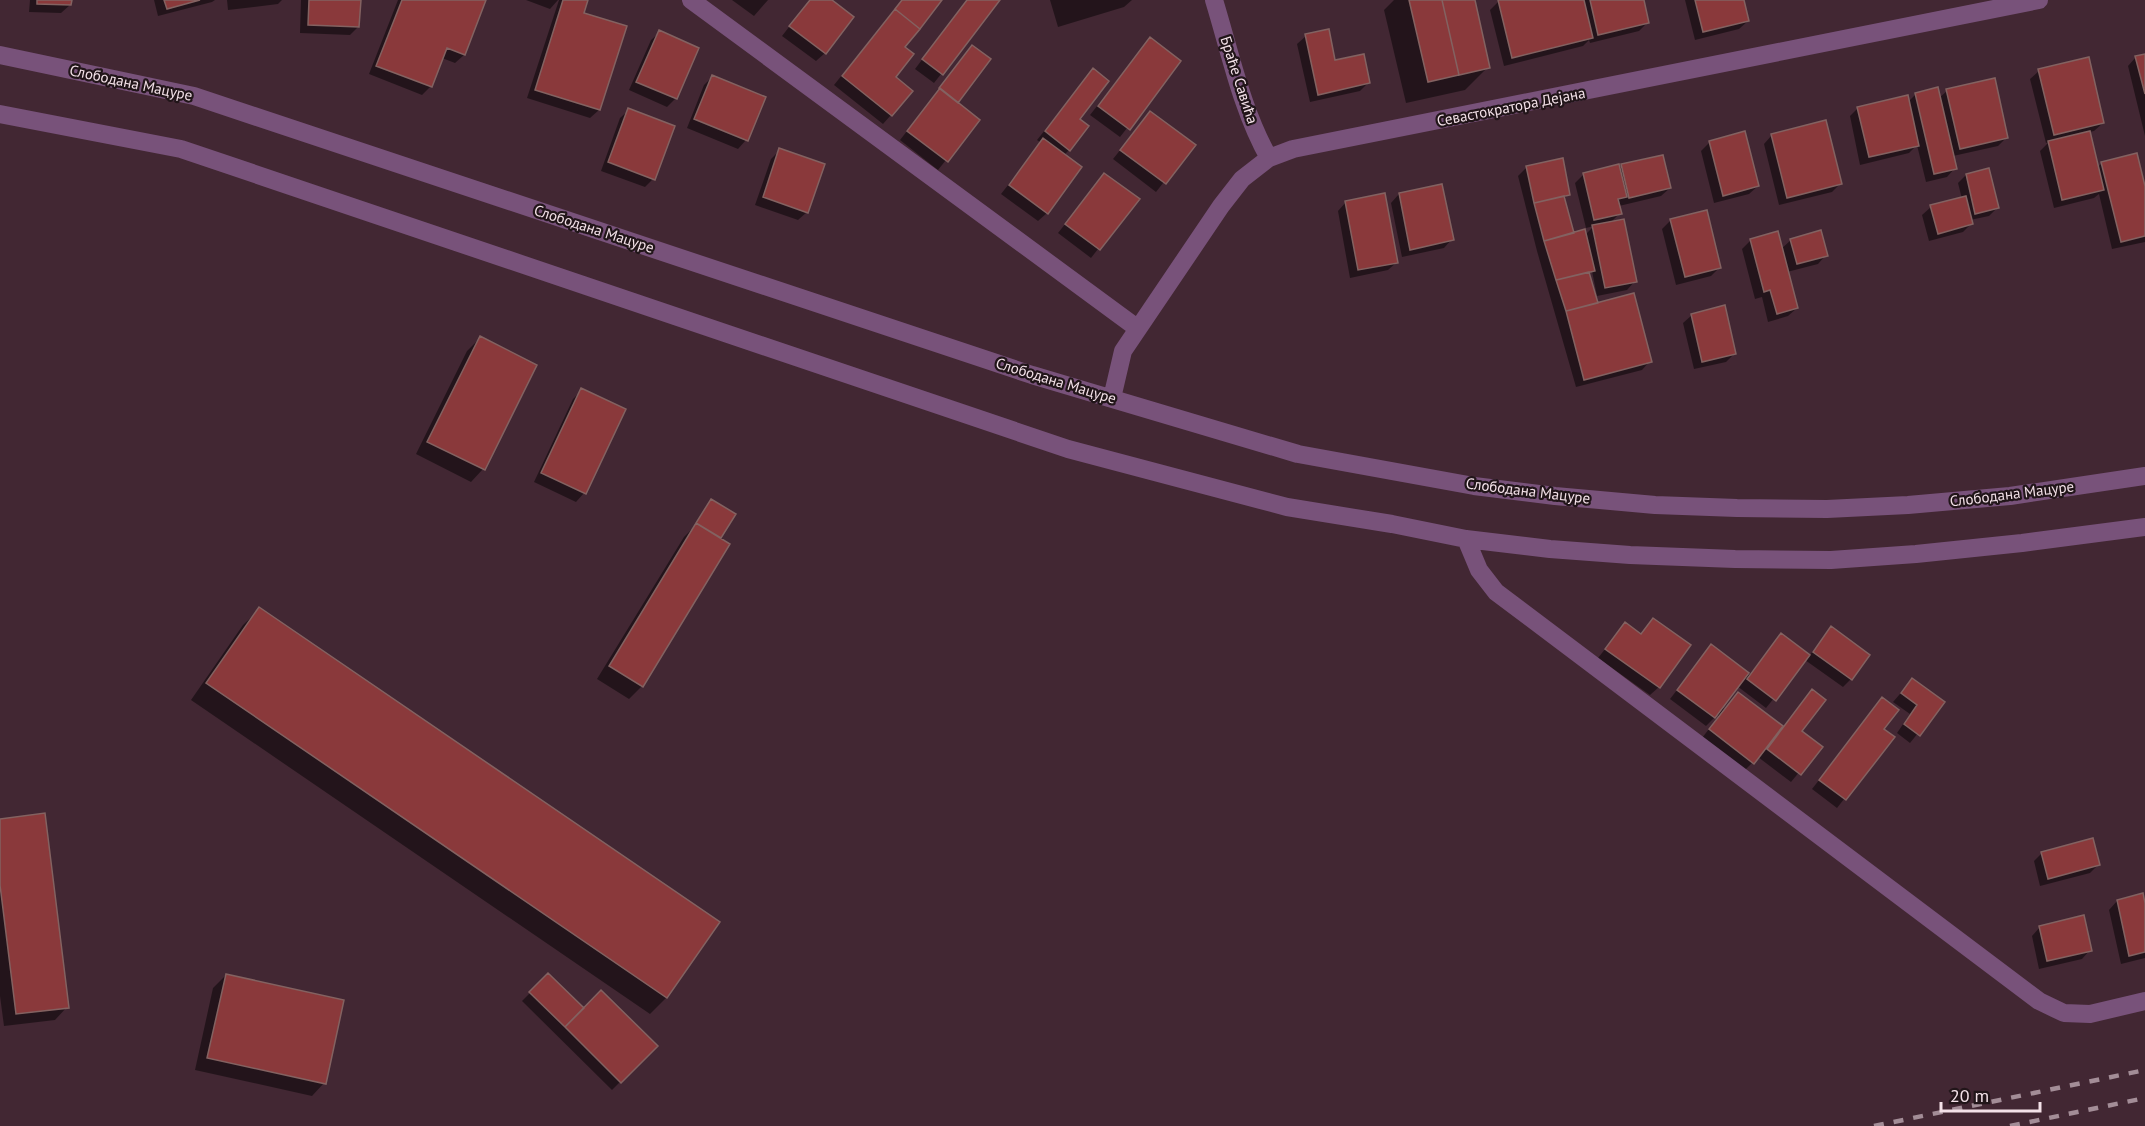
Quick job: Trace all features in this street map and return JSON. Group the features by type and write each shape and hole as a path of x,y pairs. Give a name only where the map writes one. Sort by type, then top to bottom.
{"street":[{"path":"691,0 1137,328"},
{"name":"Браће Савића","path":"1214,0 1251,119 1269,158"},
{"name":"Севастократора Дејана","path":"1112,398 1123,351 1137,328 1221,206 1242,179 1269,158 1293,149 2039,0"},
{"name":"Слободана Мацуре","path":"0,55 194,96 1032,375 1298,454 1474,486 1655,505 1827,510 2010,496 2145,476"},
{"path":"0,114 182,149 1068,448 1287,507 1466,539 1550,549 1630,555 1831,560 2022,543 2145,527"},
{"path":"1466,539 1479,570 1496,592 2039,1001 2064,1012 2090,1014 2145,1001"}],"building":[{"path":"37,0 72,0 71,5 37,4"},
{"path":"164,0 200,0 167,9"},
{"path":"309,0 361,0 359,27 308,25"},
{"path":"402,0 486,0 465,55 447,48 432,87 376,66"},
{"path":"563,0 588,0 584,13 627,26 600,110 535,90"},
{"path":"810,0 832,0 854,17 826,54 789,26"},
{"path":"902,0 942,0 920,29 895,9"},
{"path":"967,0 1000,0 943,75 922,59"},
{"path":"1409,0 1442,0 1459,75 1428,82"},
{"path":"1442,0 1475,0 1490,68 1459,75"},
{"path":"1498,0 1584,0 1593,38 1512,58"},
{"path":"1590,0 1644,0 1649,23 1598,35"},
{"path":"1695,0 1744,0 1749,21 1703,32"},
{"path":"895,9 920,29 905,47 914,54 896,77 913,91 892,116 842,76"},
{"path":"1329,29 1335,60 1364,54 1370,83 1318,95 1305,34"},
{"path":"659,30 699,48 677,99 636,82"},
{"path":"1150,37 1181,61 1130,130 1098,106"},
{"path":"972,45 991,59 958,103 939,88"},
{"path":"2145,54 2145,94 2135,56"},
{"path":"2089,57 2104,123 2054,135 2038,69"},
{"path":"1093,68 1109,81 1080,119 1089,126 1070,151 1045,131"},
{"path":"712,75 766,97 748,141 694,119"},
{"path":"1995,78 2008,138 1960,149 1946,89"},
{"path":"1938,87 1957,169 1934,174 1915,93"},
{"path":"940,88 980,120 948,162 907,131"},
{"path":"1908,95 1919,146 1869,157 1857,107"},
{"path":"628,108 675,126 655,180 608,162"},
{"path":"1150,111 1196,145 1166,184 1120,150"},
{"path":"1826,120 1842,184 1787,198 1771,134"},
{"path":"1745,131 1759,186 1723,196 1709,141"},
{"path":"2090,131 2104,190 2062,200 2048,141"},
{"path":"1043,138 1082,167 1048,214 1009,185"},
{"path":"779,148 825,164 808,213 763,197"},
{"path":"2137,153 2145,186 2145,236 2121,242 2101,162"},
{"path":"1663,155 1671,188 1629,198 1621,164"},
{"path":"1563,158 1570,195 1534,203 1526,166"},
{"path":"1619,164 1627,197 1618,199 1622,214 1594,220 1583,173"},
{"path":"1989,168 1999,208 1975,214 1966,174"},
{"path":"1104,173 1140,199 1100,250 1065,224"},
{"path":"1442,184 1454,240 1410,250 1399,193"},
{"path":"1385,193 1398,263 1358,270 1345,201"},
{"path":"1564,196 1574,233 1544,241 1534,203"},
{"path":"1966,196 1973,224 1938,234 1930,205"},
{"path":"1707,210 1721,268 1685,277 1670,219"},
{"path":"1624,219 1637,282 1605,288 1592,225"},
{"path":"1585,229 1595,271 1556,280 1544,241"},
{"path":"1821,230 1828,256 1797,264 1790,239"},
{"path":"1778,231 1798,308 1777,314 1770,290 1764,292 1750,239"},
{"path":"1589,272 1598,303 1566,311 1556,280"},
{"path":"1634,293 1652,362 1584,380 1566,311"},
{"path":"1725,305 1736,354 1702,362 1691,314"},
{"path":"480,336 537,365 485,470 427,442"},
{"path":"581,388 626,409 586,494 541,473"},
{"path":"711,499 736,514 721,538 696,523"},
{"path":"696,523 730,544 643,687 609,666"},
{"path":"259,607 720,922 667,998 206,683"},
{"path":"1653,618 1691,645 1660,688 1605,649 1625,622 1641,634"},
{"path":"1831,626 1870,655 1852,680 1813,652"},
{"path":"1781,633 1810,655 1776,701 1747,679"},
{"path":"1711,644 1749,673 1715,718 1677,690"},
{"path":"1912,678 1945,702 1920,736 1904,724 1917,705 1901,693"},
{"path":"1812,689 1826,700 1802,731 1823,747 1801,775 1767,749"},
{"path":"1738,692 1783,726 1754,764 1709,729"},
{"path":"1882,697 1899,710 1884,729 1895,737 1846,800 1819,780"},
{"path":"45,813 69,1008 16,1014 0,885 0,819"},
{"path":"2093,838 2100,865 2048,879 2041,852"},
{"path":"2143,893 2145,952 2129,956 2117,900"},
{"path":"2084,915 2092,951 2047,961 2039,926"},
{"path":"548,973 584,1008 565,1027 529,992"},
{"path":"226,974 344,1000 326,1084 207,1058"},
{"path":"601,990 658,1046 621,1083 565,1027"}],"railway":[{"path":"1874,1126 2145,1070"},
{"path":"2010,1126 2145,1098"}]}
